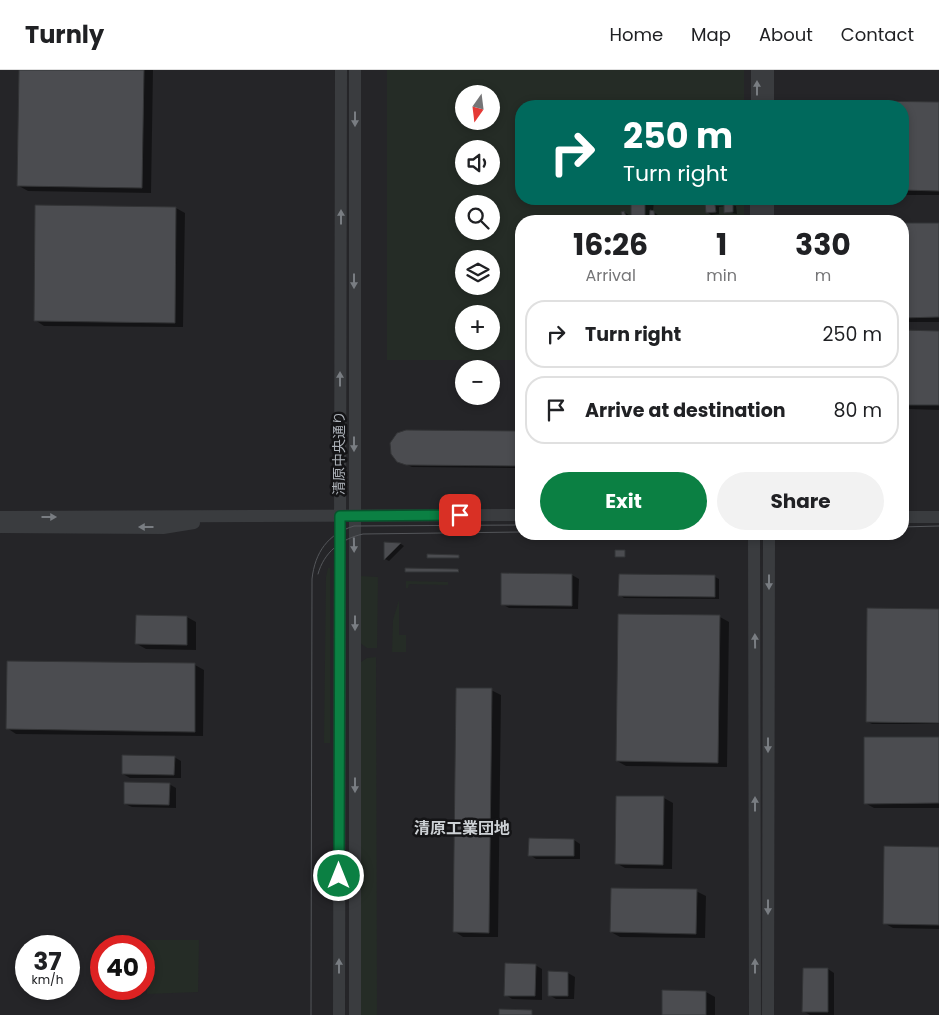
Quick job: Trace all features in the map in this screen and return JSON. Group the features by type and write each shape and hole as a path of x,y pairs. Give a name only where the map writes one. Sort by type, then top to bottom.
{"street":[{"name":"清原中央通り","path":"339,1015 342,70"},
{"name":"清原中央通り","path":"354,1015 355,70"},
{"path":"757,70 757,100"},
{"path":"768,70 768,100"},
{"path":"0,517 515,515"},
{"path":"0,527 163,528 246,516"},
{"path":"909,517 939,517"},
{"path":"754,540 755,1015"},
{"path":"768,1015 769,540"}],"shaded area":[{"path":"0,70 939,70 939,1015 0,1015"},
{"path":"387,70 744,70 744,100 515,100 515,205 744,205 744,215 515,215 515,360 387,360"},
{"path":"328,568 330,568 330,743 324,743 326,577"},
{"path":"360,576 378,577 377,648 367,648 360,643"},
{"path":"406,581 448,582 448,585 409,584 408,588 406,588"},
{"path":"399,600 399,635 406,635 406,652 392,652 393,620"},
{"path":"376,657 377,1015 361,1015 361,662 367,658"},
{"path":"155,940 199,940 198,992 155,994"}],"building":[{"path":"19,70 144,70 142,188 17,186"},
{"path":"909,102 939,102 939,191 909,190"},
{"path":"35,205 176,207 175,323 34,321"},
{"path":"631,205 645,205 645,215 631,215"},
{"path":"705,205 715,205 716,212 706,213"},
{"path":"724,205 733,205 733,212 724,213"},
{"path":"650,210 654,211 654,215 650,215"},
{"path":"909,223 939,223 939,317 909,318"},
{"path":"909,330 939,331 939,405 909,405"},
{"path":"406,430 515,431 515,466 406,465 397,462 391,454 390,443 397,433"},
{"path":"384,542 401,543 384,560"},
{"path":"615,550 625,550 625,557 615,557"},
{"path":"427,554 459,555 459,558 427,558"},
{"path":"405,568 458,569 459,572 405,572"},
{"path":"501,573 572,574 572,606 501,605"},
{"path":"619,574 715,575 715,597 618,596"},
{"path":"867,608 939,609 939,723 866,722"},
{"path":"618,614 720,615 718,763 616,761"},
{"path":"136,615 187,616 187,645 135,644"},
{"path":"7,661 195,663 195,732 6,729"},
{"path":"456,688 492,688 489,933 453,932"},
{"path":"864,737 939,737 939,803 864,804"},
{"path":"122,755 175,756 174,775 122,774"},
{"path":"124,782 170,783 169,805 124,804"},
{"path":"616,796 664,796 663,865 615,864"},
{"path":"529,838 574,839 574,856 528,856"},
{"path":"884,846 939,847 939,925 883,924"},
{"path":"611,888 697,889 696,934 610,932"},
{"path":"505,963 536,964 535,996 504,996"},
{"path":"803,968 828,968 828,1012 802,1012"},
{"path":"548,971 568,972 568,996 548,996"},
{"path":"662,990 706,991 706,1015 662,1015"},
{"path":"499,1009 532,1010 532,1015 499,1015"}],"tram line":[{"path":"311,1015 312,579 316,560 324,545 330,539 345,529 354,526 515,525"},
{"path":"909,527 939,526"},
{"path":"318,574 324,559 334,548 348,539 363,534 515,532"}],"district":[{"name":"清原工業団地","path":"462,828"}],"route":[{"path":"339,876 340,516 460,515"}]}
